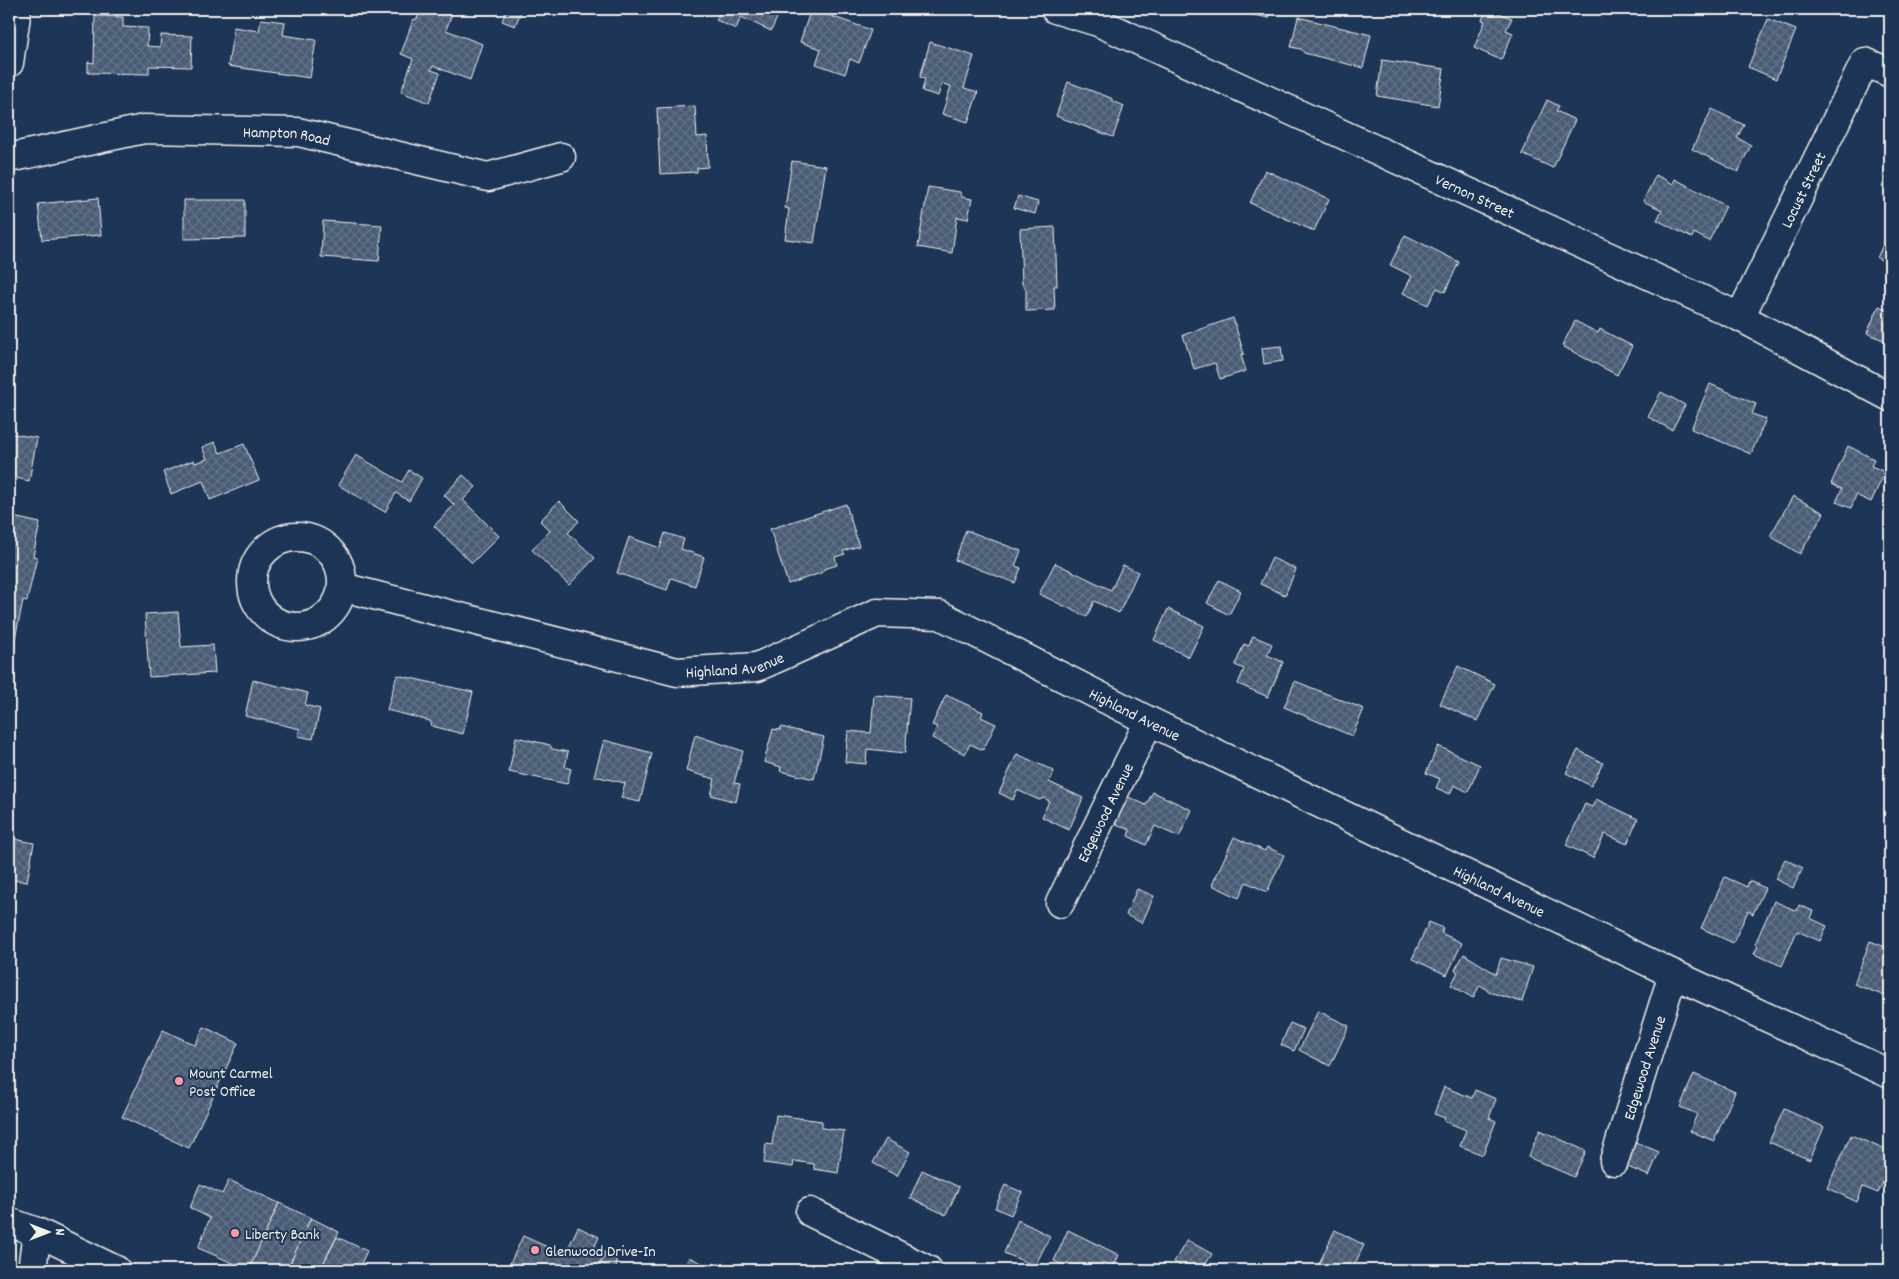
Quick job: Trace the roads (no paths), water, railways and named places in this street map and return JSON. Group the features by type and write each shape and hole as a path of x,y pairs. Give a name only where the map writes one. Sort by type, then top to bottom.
{"street":[{"path":"9,63 17,9"},
{"name":"Vernon Street","path":"1055,9 1098,22 1740,317 1890,397"},
{"name":"Locust Street","path":"1740,317 1865,62 1890,73"},
{"name":"Hampton Road","path":"9,158 144,129 298,132 488,177 561,157"},
{"name":"Highland Avenue","path":"342,587 677,672 757,667 877,613 940,615 1149,721 1673,974 1890,1074"},
{"name":"Edgewood Avenue","path":"1060,903 1149,721"},
{"name":"Edgewood Avenue","path":"1614,1161 1673,974"},
{"path":"810,1212 928,1270"},
{"path":"9,1222 37,1232 116,1270"},
{"path":"32,1270 37,1232"}],"place":[{"name":"Mount Carmel Post Office","path":"179,1081"},
{"name":"Liberty Bank","path":"235,1233"},
{"name":"Glenwood Drive-In","path":"535,1250"}]}
